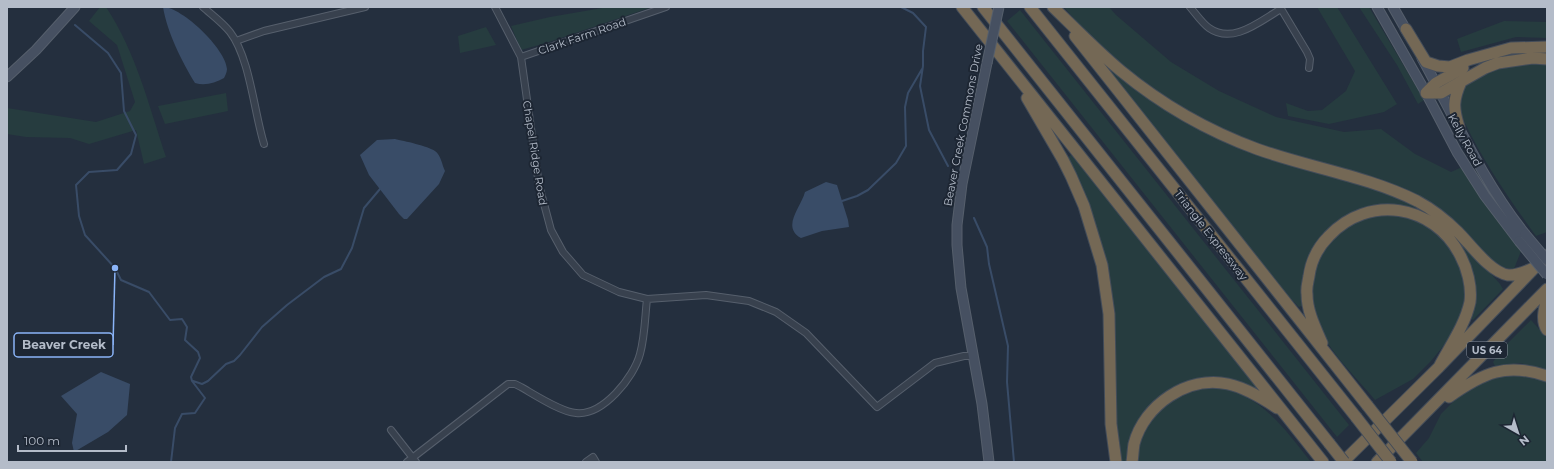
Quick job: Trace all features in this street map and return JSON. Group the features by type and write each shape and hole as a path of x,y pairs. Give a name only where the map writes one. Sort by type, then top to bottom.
{"highway":[{"path":"962,7 1320,458"},
{"path":"983,7 1343,462"},
{"name":"Triangle Expressway","path":"1030,7 1391,462"},
{"path":"1052,7 1122,72 1157,98 1195,121 1226,137 1257,149 1384,187 1419,202 1457,231 1497,271 1508,275 1534,268"},
{"path":"1052,7 1412,462"},
{"path":"1406,29 1426,62 1443,67 1450,67 1468,60 1511,48 1539,46 1547,47"},
{"path":"1426,93 1436,83 1479,58"},
{"path":"1426,93 1441,93 1498,63 1533,58 1547,59"},
{"path":"1011,70 1064,160 1084,206 1097,246 1102,265 1109,314 1111,424 1116,462"},
{"path":"1459,127 1454,106 1457,91 1461,82"},
{"path":"1329,358 1316,328 1308,304 1306,292 1310,268 1316,252 1336,228 1352,218 1372,211 1392,209 1409,212 1427,219 1442,229 1454,243 1467,270 1470,300 1466,316 1439,367"},
{"name":"US 64","path":"1343,462 1439,367 1547,255"},
{"name":"US 64","path":"1377,462 1547,289"},
{"path":"1547,299 1543,314 1545,328 1547,330"},
{"path":"1427,412 1461,388 1482,376 1513,369 1532,371 1547,376"},
{"path":"1132,462 1134,444 1148,416 1159,404 1181,390 1208,383 1226,384 1240,387 1284,412"}],"main road":[{"path":"7,77 36,50 75,7"},
{"name":"Beaver Creek Commons Drive","path":"989,462 958,267 957,225 962,184 1000,7"},
{"name":"Kelly Road","path":"1376,7 1474,180 1495,210 1547,260"},
{"name":"Kelly Road","path":"1392,7 1436,83 1475,160 1547,275"}],"street":[{"path":"202,7 220,21 236,41 245,66 264,144"},
{"path":"236,41 264,31 365,7"},
{"name":"Chapel Ridge Road","path":"495,7 521,57 539,185 544,207 555,239 565,256 583,275 619,292 647,299 706,295 749,300 776,312 806,333 877,407 936,363 964,356 973,356"},
{"name":"Clark Farm Road","path":"521,57 666,7"},
{"path":"1190,7 1209,28 1228,35 1242,32 1280,8 1307,52 1310,59 1309,68"},
{"path":"407,462 415,460 508,384 515,384 570,412 582,414 589,412 603,404 629,378 640,354 647,299"},
{"path":"391,430 415,460"},
{"path":"586,462 594,460"}],"green space":[{"path":"100,7 106,7 126,42 141,80 166,157 144,164 136,130 89,144 70,138 26,137 7,134 7,108 96,122 130,111 135,102 117,45 89,21"},
{"path":"608,7 652,7 521,50 511,26 550,17"},
{"path":"1064,7 1109,7 1116,15 1171,62 1219,91 1276,117 1344,132 1381,129 1415,154 1451,172 1462,167 1501,225 1521,251 1514,269 1499,267 1489,259 1458,225 1384,182 1353,171 1315,162 1262,146 1231,134 1187,111 1152,89 1118,63 1089,36"},
{"path":"1317,7 1337,7 1397,104 1384,112 1329,124 1288,116 1286,103 1308,111 1322,110 1346,91 1355,71"},
{"path":"1359,7 1369,7 1424,100 1418,104 1397,65"},
{"path":"1020,10 1349,425 1337,437 1007,21"},
{"path":"1504,21 1547,22 1547,38 1516,37 1461,52 1457,39"},
{"path":"486,27 496,45 460,53 458,36"},
{"path":"1106,63 1183,119 1378,189 1416,206 1415,209 1387,205 1371,207 1352,213 1324,234 1303,305 1299,307 1278,286 1103,66"},
{"path":"1536,63 1547,65 1547,232 1536,236 1489,167 1472,138 1458,106 1460,94 1473,79 1505,67"},
{"path":"226,93 228,111 165,124 158,106"},
{"path":"1071,155 1088,172 1259,387 1255,390 1228,380 1165,394 1128,462 1121,462 1117,444 1105,263 1098,235 1089,209 1067,158"},
{"path":"1395,214 1416,219 1447,241 1465,275 1466,297 1462,316 1450,338 1431,361 1413,379 1375,400 1344,365 1324,337 1314,312 1312,281 1315,266 1321,252 1330,240 1342,229 1365,218"},
{"path":"1461,240 1503,289 1473,320 1471,318 1473,311 1473,291 1471,269 1459,242"},
{"path":"1531,320 1547,338 1547,371 1520,363 1495,366 1493,362 1507,344"},
{"path":"1512,372 1547,379 1547,462 1423,462 1416,453 1429,438 1441,414 1463,392 1480,382"},
{"path":"1212,387 1229,390 1244,396 1269,413 1291,436 1311,462 1136,462 1140,440 1157,411 1184,393"}],"water":[{"path":"163,7 181,14 202,30 225,61 227,69 224,78 210,84 195,83 176,46 165,17"},
{"path":"395,139 432,149 440,158 445,171 439,184 407,219 404,219 399,214 369,175 360,155 377,140"},
{"path":"826,182 837,185 849,227 822,231 801,238 795,233 793,228 792,223 794,216 805,192"},
{"path":"101,372 130,384 127,415 108,432 74,452 72,443 77,414 61,396"}],"waterway":[{"path":"901,7 913,13 926,27 920,86 929,130 948,166"},
{"path":"75,25 108,53 121,73 124,111 136,135 131,154 117,170 89,172 76,185 79,216 85,235 115,268 121,280 149,292 170,320 182,319 187,327 185,340 198,352 200,358 191,377 192,381 205,398 195,413 182,414 175,428 171,462"},
{"path":"842,201 857,196 868,190 896,163 906,146 905,107 908,93 922,69"},
{"path":"193,381 202,384 208,381 226,364 234,361 262,327 287,305 324,277 341,269 352,248 364,208 380,189"},
{"path":"974,218 987,247 989,264 1008,346 1007,382 1014,462"}],"place":[{"name":"Beaver Creek","path":"115,268"}]}
